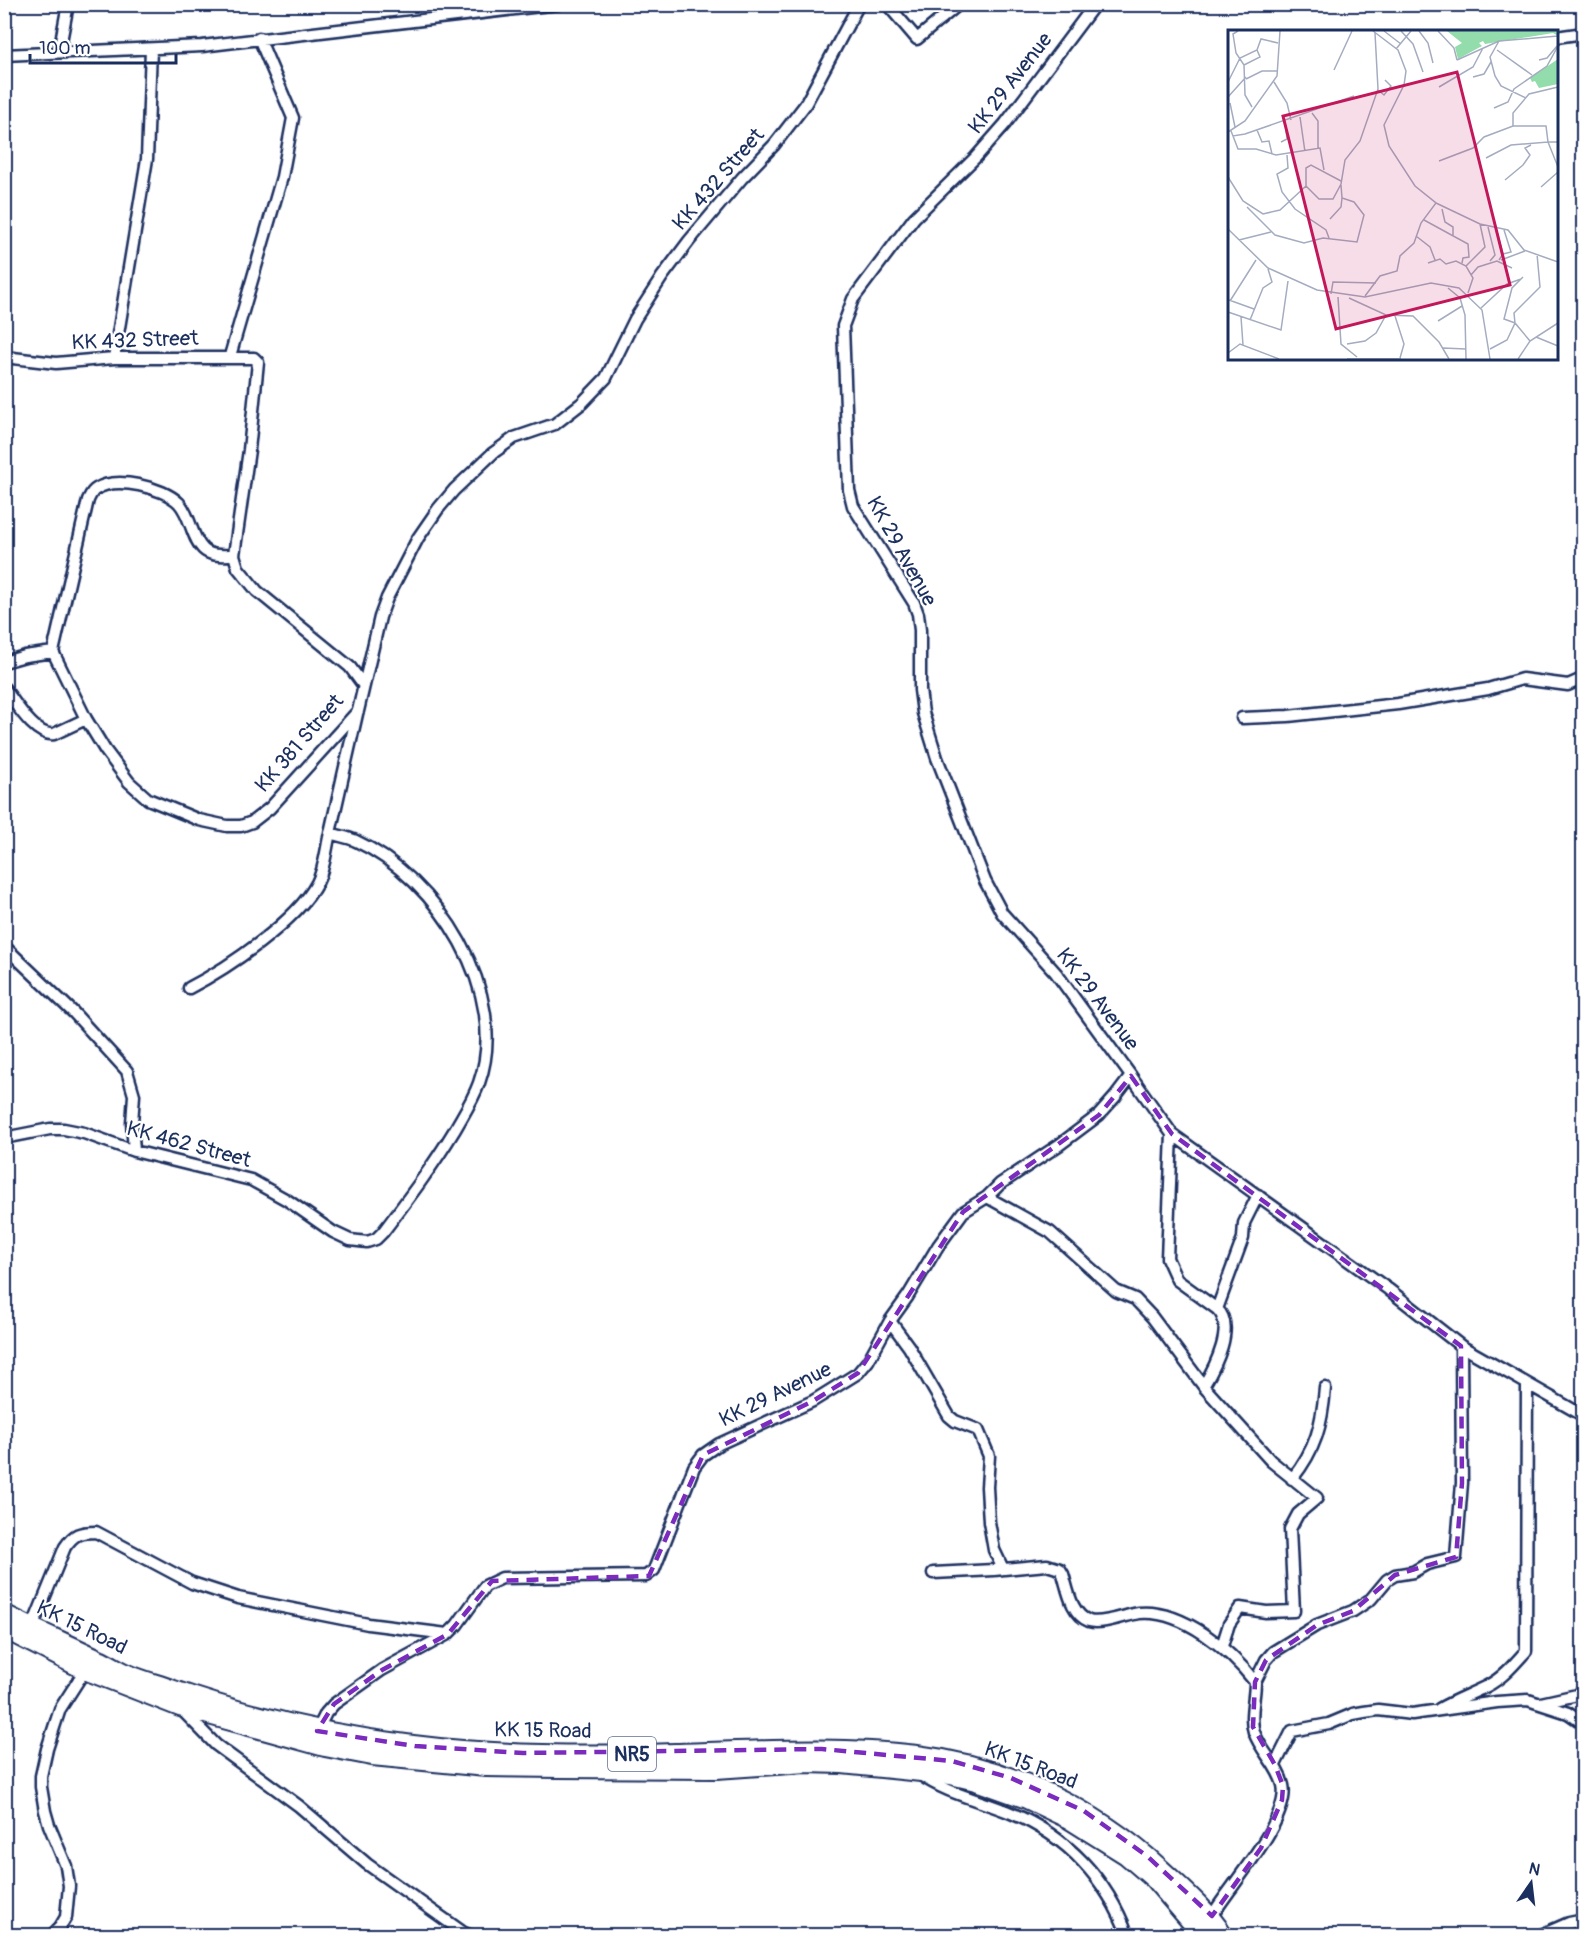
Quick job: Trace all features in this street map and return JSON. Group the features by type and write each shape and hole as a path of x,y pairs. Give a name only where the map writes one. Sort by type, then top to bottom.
{"highway":[{"name":"KK 15 Road","path":"4,1614 29,1635 85,1670 180,1707 337,1749 372,1756 486,1767 716,1769 833,1764 951,1775 976,1780 1027,1798 1067,1818 1126,1855 1154,1879 1203,1935"},
{"name":"KK 15 Road","path":"4,1629 29,1635 128,1674 220,1705 317,1731 415,1746 523,1754 822,1749 918,1755 952,1761 1011,1778 1084,1811 1118,1832 1212,1917 1224,1935"}],"street":[{"path":"59,52 68,4"},
{"path":"4,55 202,46 558,4"},
{"name":"KK 432 Street","path":"606,378 635,319 662,277 689,241 742,178 774,145 805,105 859,4"},
{"path":"887,4 917,39 959,4"},
{"name":"KK 29 Avenue","path":"317,1731 326,1713 334,1704 382,1670 448,1634 485,1586 492,1581 502,1578 646,1576 651,1574 694,1467 703,1455 719,1444 813,1401 850,1378 868,1361 890,1321 938,1246 963,1212 1099,1115 1131,1076 1056,973 1002,913 985,881 941,769 923,713 920,690 918,614 914,603 853,506 849,490 843,326 853,299 914,218 976,157 1005,124 1095,4"},
{"path":"1558,37 1584,33"},
{"path":"230,356 282,177 293,118 259,38"},
{"path":"114,358 147,159 151,49"},
{"name":"KK 432 Street","path":"4,357 56,363 114,358 254,357 258,362 249,450 234,555"},
{"name":"KK 381 Street","path":"53,652 86,719 137,791 147,799 199,820 227,826 241,826 252,822 270,808 358,711 380,617 387,597 413,548 438,509 493,453 514,438 555,424 582,403 606,378"},
{"path":"4,662 53,652 82,522 88,500 94,490 106,484 140,484 171,496 181,505 202,548 213,555 234,555 238,568 257,591 350,667 364,686"},
{"path":"1242,718 1288,716 1398,704 1488,689 1522,679 1568,685 1584,678"},
{"path":"4,688 34,727 48,735 86,719"},
{"path":"189,988 207,979 251,948 303,903 319,880 358,711"},
{"name":"KK 462 Street","path":"4,1138 36,1131 64,1129 84,1133 134,1151 251,1180 287,1200 333,1232 350,1240 367,1242 376,1239 439,1155 469,1107 479,1083 486,1055 485,1021 482,996 466,951 427,896 401,870 379,853 355,840 330,833"},
{"path":"4,946 74,1013 127,1071 131,1078 134,1095 132,1122 134,1151"},
{"path":"1131,1076 1172,1134 1389,1289 1461,1346 1584,1416"},
{"path":"1172,1134 1167,1258 1177,1280 1217,1309 1226,1322 1218,1362 1204,1384"},
{"path":"1217,1309 1243,1238 1244,1223 1258,1195"},
{"path":"987,1197 1050,1232 1116,1291 1134,1299 1152,1317 1204,1384 1271,1461 1317,1498 1298,1514 1290,1529 1294,1611 1266,1612 1240,1608 1229,1624 1222,1646"},
{"path":"890,1321 909,1347 949,1416 955,1421 978,1430 981,1435 989,1456 987,1487 989,1522 994,1550 1003,1569"},
{"path":"1212,1917 1230,1887 1261,1848 1282,1800 1283,1786 1275,1765 1258,1741 1253,1727 1255,1682 1266,1660 1274,1652 1317,1625 1353,1611 1371,1599 1387,1580 1395,1575 1413,1572 1427,1564 1456,1557 1462,1483 1461,1346"},
{"path":"1439,1709 1488,1685 1508,1670 1526,1651 1527,1384"},
{"path":"1292,1479 1305,1463 1314,1444 1323,1413 1325,1388"},
{"path":"29,1635 65,1548 73,1536 81,1532 96,1532 192,1583 238,1598 368,1624 448,1634"},
{"path":"933,1573 1047,1565 1060,1569 1073,1605 1088,1620 1099,1622 1141,1613 1155,1613 1185,1623 1222,1646 1255,1682"},
{"path":"51,1935 66,1917 69,1886 66,1866 45,1811 41,1776 60,1709 85,1670"},
{"path":"1537,1703 1560,1700 1584,1691"},
{"path":"1275,1765 1292,1731 1329,1724 1353,1714 1378,1710 1412,1714 1528,1700 1568,1713 1584,1724"},
{"path":"1560,1700 1584,1702"},
{"path":"180,1707 216,1745 299,1806 367,1864 465,1935"},
{"path":"915,1772 944,1790 1011,1813 1044,1828 1082,1860 1106,1890 1118,1910 1128,1935"},
{"path":"1539,1935 1569,1923 1584,1920"}],"highlighted area":[{"path":"1131,1076 1172,1134 1461,1346 1462,1483 1456,1557 1395,1575 1353,1611 1317,1625 1266,1660 1255,1682 1253,1727 1275,1765 1283,1786 1282,1800 1261,1848 1212,1916 1147,1856 1084,1811 1011,1778 952,1761 822,1749 523,1753 415,1746 317,1731 334,1704 382,1670 448,1634 492,1581 649,1576 703,1455 813,1401 858,1373 963,1212 1099,1115"}]}
